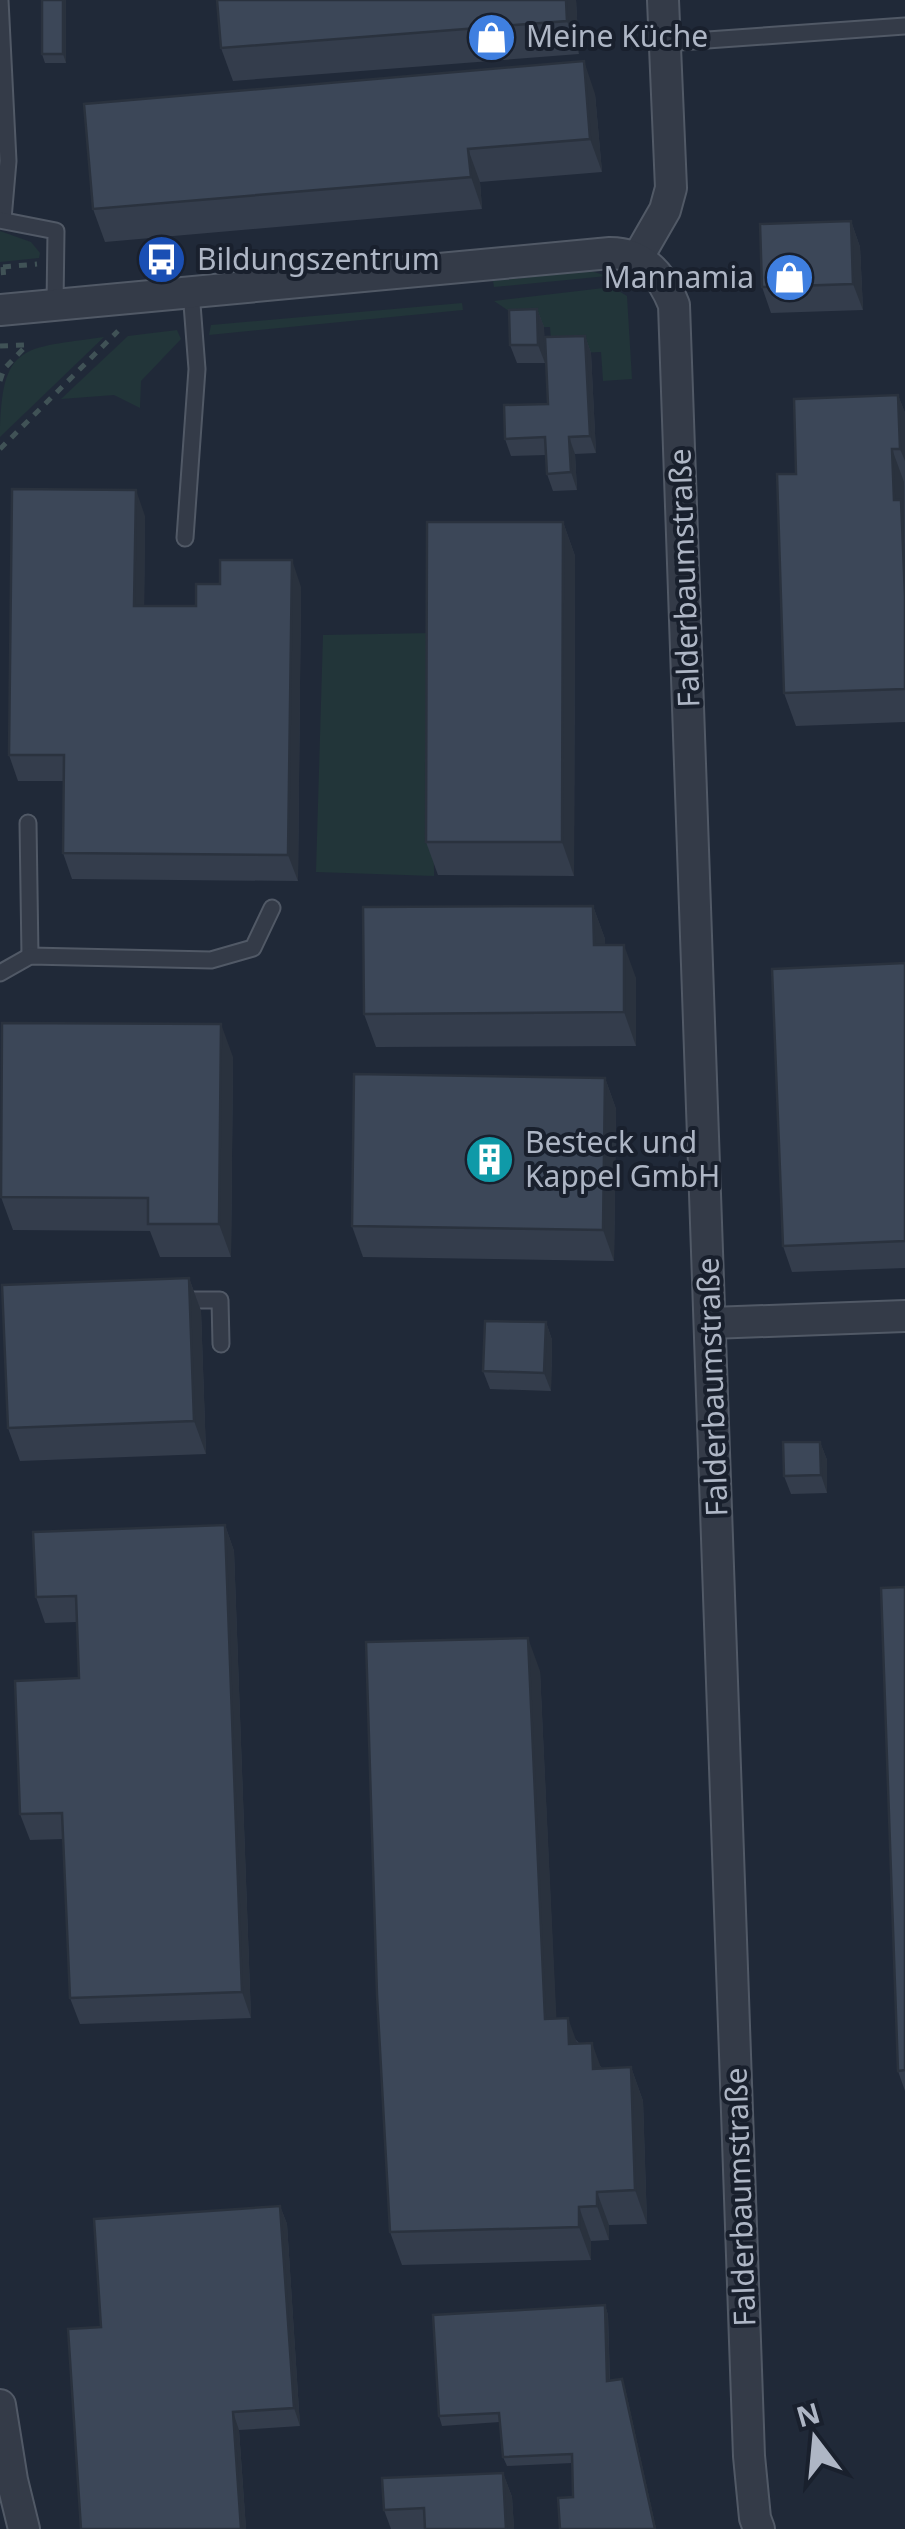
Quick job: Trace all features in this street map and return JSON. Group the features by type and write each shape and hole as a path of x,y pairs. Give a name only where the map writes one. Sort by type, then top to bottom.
{"street":[{"path":"0,310 610,252 638,258 665,210 671,188 663,0"},
{"name":"Falderbaumstraße","path":"638,258 665,285 674,305 676,329 748,2456 759,2529"},
{"path":"711,1323 905,1316"},
{"path":"0,2405 6,2481 24,2529"}],"lane":[{"path":"0,0 8,161 1,220 56,231 55,305"},
{"path":"664,42 905,26"},
{"path":"185,538 197,369 190,291"},
{"path":"28,823 30,956"},
{"path":"0,973 30,956 212,960 253,948 272,908"},
{"path":"165,1300 220,1300 221,1344"}],"path":[{"path":"0,268 56,262"},
{"path":"0,449 118,331"},
{"path":"0,346 27,344 4,369 0,381"}],"green space":[{"path":"0,231 31,242 40,253 39,258 0,262"},
{"path":"591,271 607,276 494,287 493,281"},
{"path":"612,287 627,296 632,379 603,381 601,352 552,354 550,327 516,328 512,313 494,301"},
{"path":"462,303 463,310 209,335 211,325"},
{"path":"177,330 181,339 141,381 140,408 114,395 61,399 128,336"},
{"path":"104,337 0,437 5,383 22,356 53,344"},
{"path":"433,633 434,876 316,872 323,635"}],"building":[{"path":"42,0 63,0 63,54 42,54"},
{"path":"217,0 566,0 567,21 221,48"},
{"path":"584,61 590,139 468,149 471,177 93,209 84,104"},
{"path":"851,221 853,284 762,287 760,224"},
{"path":"537,309 538,345 510,345 509,310"},
{"path":"585,336 590,436 569,437 571,472 547,474 545,437 505,439 504,405 548,404 545,337"},
{"path":"898,395 900,449 892,449 894,500 901,500 905,689 784,693 777,474 796,474 794,399"},
{"path":"12,489 136,490 134,606 196,606 196,584 220,584 220,560 292,560 288,855 63,853 64,755 9,755"},
{"path":"427,522 563,522 562,842 426,842"},
{"path":"593,906 594,945 624,945 624,1012 364,1014 363,907"},
{"path":"905,963 905,1241 783,1246 772,969"},
{"path":"2,1023 221,1024 219,1224 148,1224 148,1198 1,1197"},
{"name":"Besteck und Kappel GmbH","path":"354,1074 605,1078 603,1230 352,1226"},
{"path":"189,1278 194,1421 8,1428 2,1285"},
{"path":"485,1321 546,1322 544,1373 483,1371"},
{"path":"783,1442 820,1442 821,1475 784,1476"},
{"path":"225,1525 242,1992 70,1998 62,1813 20,1814 15,1681 79,1678 76,1596 36,1597 33,1532"},
{"path":"905,1587 905,2070 898,2071 881,1588"},
{"path":"528,1638 545,2019 568,2018 569,2044 592,2043 593,2069 631,2067 635,2190 597,2192 597,2206 579,2207 579,2227 390,2232 377,1995 366,1642"},
{"path":"280,2206 294,2408 233,2412 241,2529 81,2529 68,2329 101,2327 94,2219"},
{"path":"605,2305 607,2381 622,2379 655,2529 560,2529 558,2498 573,2497 572,2454 503,2457 499,2413 439,2416 433,2315"},
{"path":"503,2473 506,2529 425,2529 424,2508 384,2510 382,2478"}],"place":[{"name":"Meine Küche","path":"491,37"},
{"name":"Bildungszentrum","path":"162,260"},
{"name":"Mannamia","path":"789,278"},
{"name":"Besteck und Kappel GmbH","path":"490,1160"}]}
